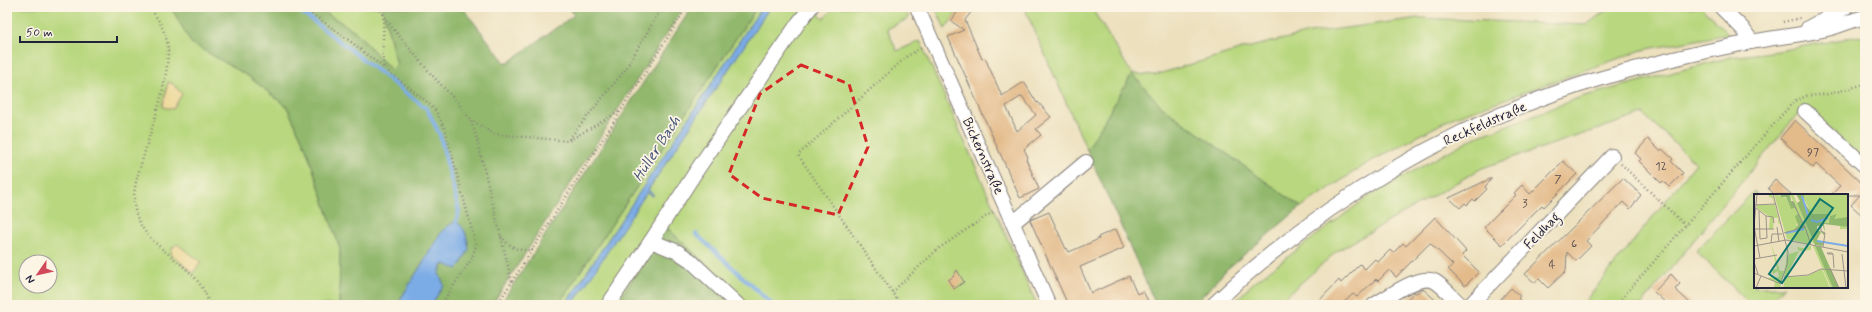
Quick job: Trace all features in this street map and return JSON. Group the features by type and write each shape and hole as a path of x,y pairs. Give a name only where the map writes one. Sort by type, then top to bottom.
{"street":[{"path":"608,305 699,167 799,22 811,7"},
{"name":"Bickernstraße","path":"918,7 1049,305"},
{"path":"1721,7 1743,29 1752,42"},
{"name":"Reckfeldstraße","path":"1799,33 1846,7"},
{"path":"1862,7 1865,12"},
{"name":"Reckfeldstraße","path":"1213,305 1272,253 1355,192 1430,148 1513,110 1599,79 1691,54 1827,29 1865,17"},
{"path":"1805,111 1865,166"},
{"name":"Feldhag","path":"1470,305 1612,156"},
{"path":"1013,223 1086,162"},
{"path":"651,241 678,252 690,260 738,305"},
{"path":"1374,305 1416,281 1426,279 1435,281 1461,305"}],"path":[{"path":"149,7 166,36 168,50 166,74 136,181 134,200 142,229 149,238 192,275 202,289 209,305"},
{"path":"302,7 341,34 426,101 439,117 445,129 476,245 475,254 441,305"},
{"path":"378,7 431,74 458,103 470,119 476,136 512,282"},
{"path":"568,141 626,70 662,7"},
{"path":"497,305 688,7"},
{"path":"383,13 384,29 382,58 385,69"},
{"path":"1780,23 1802,17"},
{"path":"901,305 798,156 906,57 932,41"},
{"path":"1616,305 1794,101 1807,96 1829,94 1865,84"},
{"path":"470,119 494,134 568,141 621,110"},
{"path":"1612,156 1686,226"},
{"path":"892,292 938,249 984,216 1005,205"},
{"path":"500,234 514,249 523,251 533,250"}],"highlighted area":[{"path":"801,65 849,84 868,147 838,215 762,198 729,174 760,94"}],"green space":[{"path":"7,7 203,7 173,9 248,76 287,107 306,148 340,249 339,305 7,305"},
{"path":"203,7 316,7 355,31 391,70 397,65 382,7 462,7 506,64 574,15 569,7 684,7 492,305 431,305 444,285 439,274 444,264 457,268 468,251 465,231 442,231 397,305 339,305 340,249 306,148 287,107 248,76 191,43 172,9"},
{"path":"316,7 382,7 397,65 391,70 355,31"},
{"path":"692,7 757,7 558,305 500,305"},
{"path":"757,7 762,7 565,305 558,305"},
{"path":"770,7 807,7 815,10 823,19 835,7 904,7 909,18 887,29 897,51 920,41 1037,305 750,305 666,227 616,305 572,305 647,192 653,196 648,190"},
{"path":"935,7 961,7 945,29"},
{"path":"1024,7 1091,7 1132,74 1087,150"},
{"path":"1611,7 1701,7 1729,34 1642,50 1452,118 1366,164 1301,207 1163,108 1132,74 1155,75 1242,49 1309,33 1419,18 1586,25"},
{"path":"1865,35 1865,162 1804,106 1641,305 1582,305 1696,163 1643,114 1482,168 1337,251 1276,305 1232,305 1253,283 1369,196 1469,140 1581,97 1731,57 1778,51"},
{"path":"1132,74 1163,108 1301,207 1227,269 1194,305 1156,305 1087,150"},
{"path":"1754,191 1756,194 1754,194 1754,288 1783,288 1767,305 1751,305 1696,251"},
{"path":"666,227 750,305 616,305"}],"sand":[{"path":"168,82 173,84 182,94 173,109 163,107"},
{"path":"177,244 201,262 193,273 171,254 172,248"}],"water":[{"path":"762,7 770,7 648,190 654,195 653,196 647,192 572,305 565,305"},
{"path":"456,222 462,226 464,230 469,249 460,266 457,269 444,264 441,267 439,274 444,285 431,305 397,305 442,231"}],"building":[{"path":"961,7 975,7 965,20 982,59 985,58 1002,96 1024,82 1037,103 1038,102 1051,117 1036,129 1041,135 1024,149 1028,157 1026,159 1039,189 1020,198 948,37 964,30 951,21","holes":["1022,96 1036,115 1017,131 1006,106"]},
{"path":"1795,120 1865,186 1865,218 1851,205 1860,195 1832,194 1840,186 1816,164 1813,168 1780,138"},
{"path":"1648,139 1660,151 1662,149 1673,159 1671,161 1683,173 1669,187 1663,181 1661,183 1639,161 1641,159 1635,153"},
{"path":"1563,161 1577,174 1544,207 1542,205 1502,245 1484,227 1516,195 1514,193 1522,185 1530,194"},
{"path":"1492,178 1485,187 1487,189 1475,201 1473,199 1467,205 1465,203 1460,208 1449,198"},
{"path":"1623,178 1641,195 1630,209 1623,202 1586,241 1591,246 1576,261 1567,252 1566,271 1548,288 1539,279 1535,283 1525,274"},
{"path":"1775,180 1791,194 1774,194 1768,188"},
{"path":"1049,212 1066,249 1067,248 1069,252 1099,239 1098,237 1116,229 1124,248 1080,267 1091,293 1129,276 1137,294 1143,291 1148,301 1142,305 1068,305 1030,220"},
{"path":"1435,217 1466,251 1462,255 1479,272 1465,286 1448,269 1453,265 1430,243 1396,277 1389,270 1378,281 1376,279 1357,297 1353,294 1341,305 1315,305 1339,280 1341,283 1360,264 1365,269 1375,259 1378,262 1390,250 1393,253 1403,243 1406,246"},
{"path":"957,270 964,282 954,289 948,280 953,277"},
{"path":"1671,274 1680,284 1675,289 1692,305 1668,305 1654,292"},
{"path":"1511,288 1520,296 1518,298 1524,305 1495,305"},
{"path":"1423,289 1441,305 1402,305 1414,292 1416,293"}],"waterway":[{"path":"292,7 308,17 427,109 440,135 459,211 456,222"},
{"path":"696,234 773,305"}],"water label":[{"name":"Hüller Bach","path":"657,149"}]}
